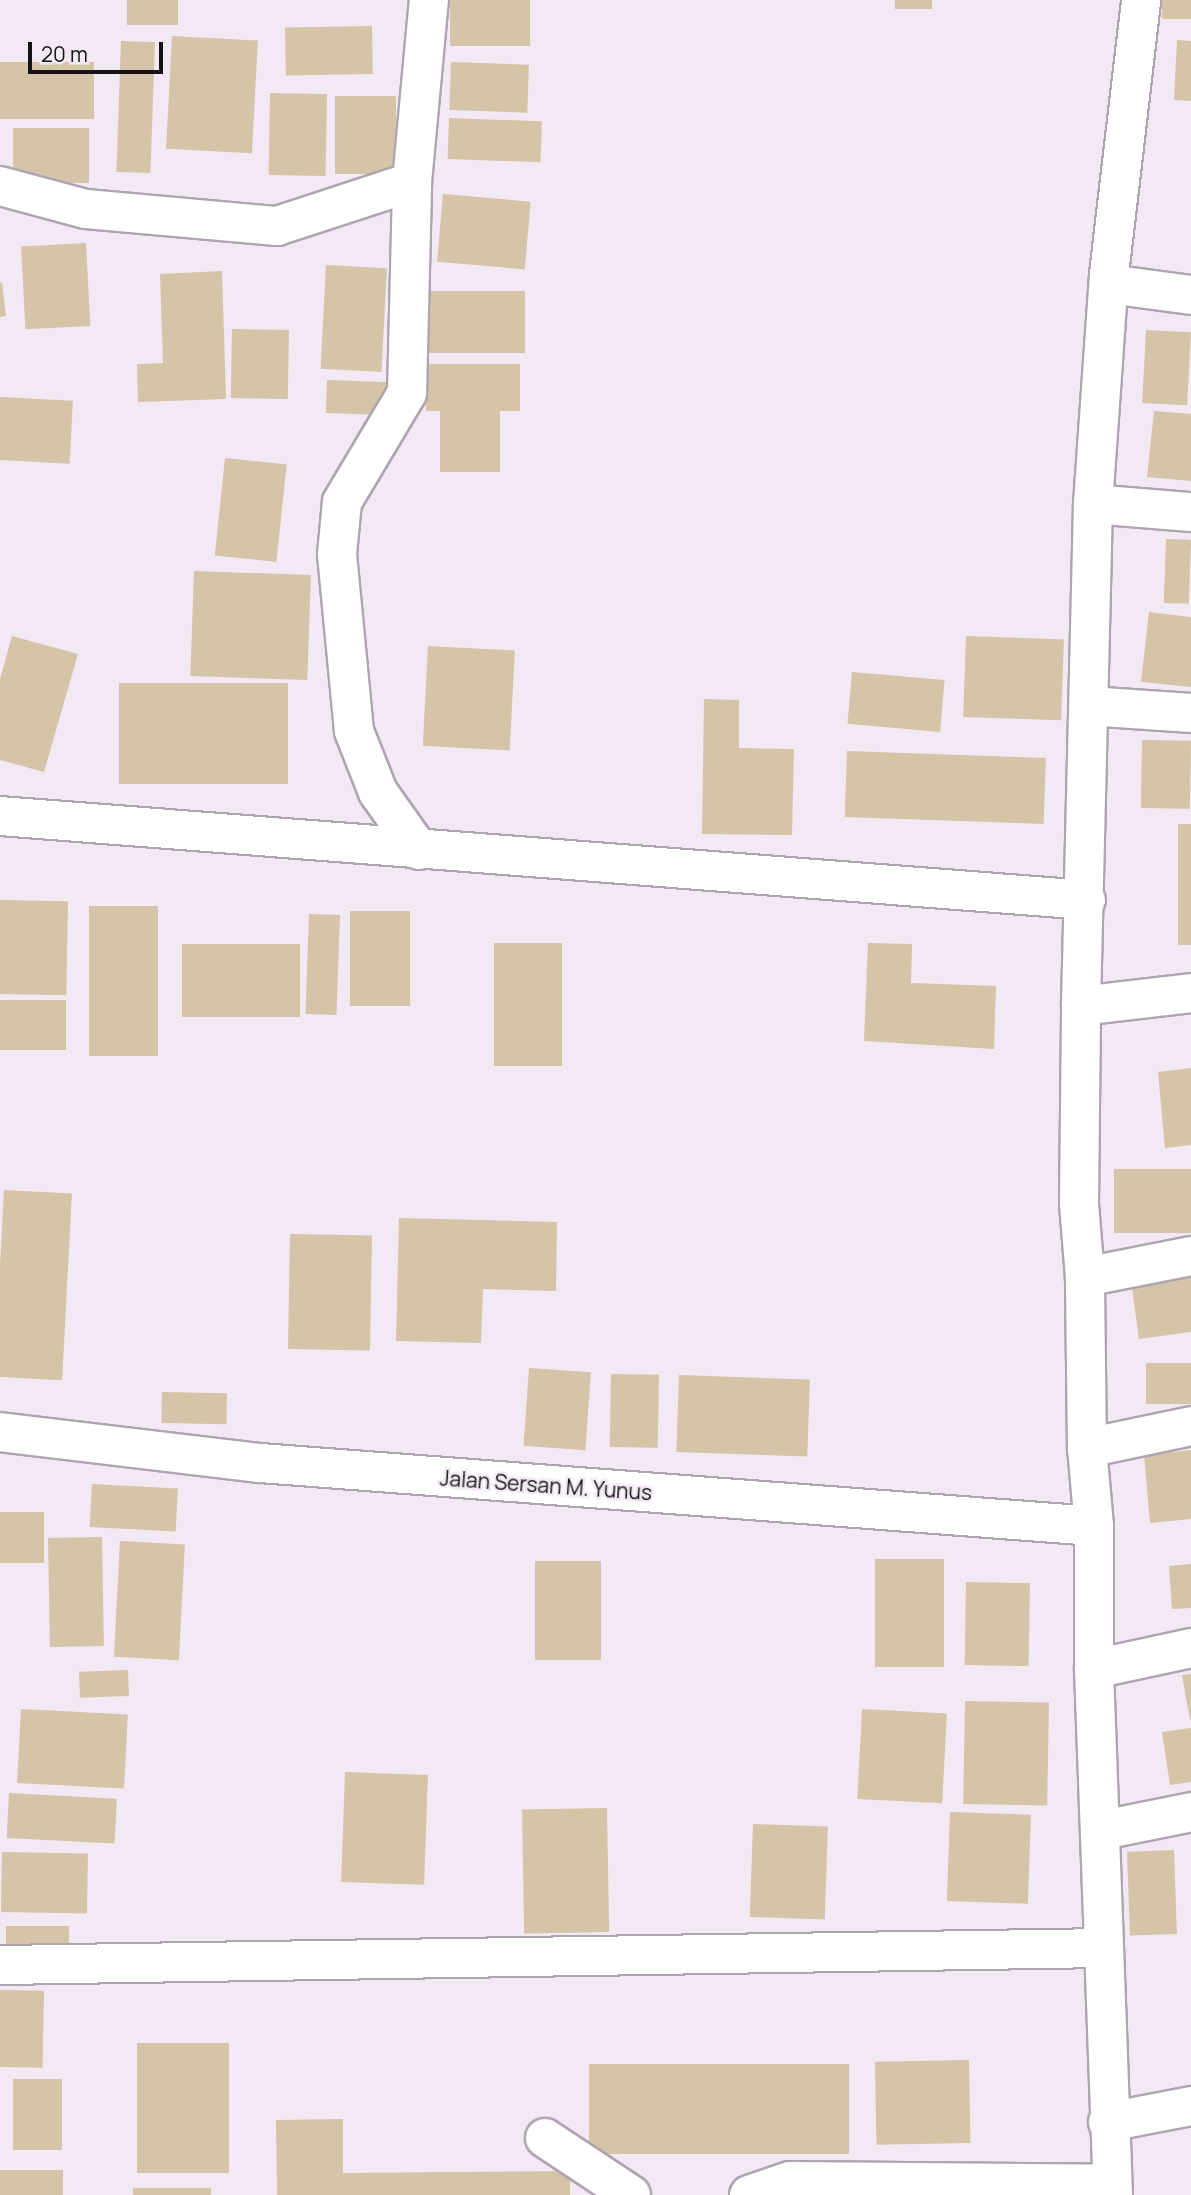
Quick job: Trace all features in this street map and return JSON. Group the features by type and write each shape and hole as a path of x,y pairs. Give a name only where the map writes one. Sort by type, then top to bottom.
{"street":[{"path":"419,850 378,792 354,731 337,554 342,502 408,393 412,182 429,0"},
{"path":"750,2195 790,2181 1112,2190 1102,1948 1102,1830 1094,1669 1094,1526 1087,1448 1085,1277 1079,1204 1081,1006 1086,900 1093,504 1109,284 1141,0"},
{"path":"0,186 86,209 277,226 412,182"},
{"path":"1109,284 1191,295"},
{"path":"1093,504 1191,512"},
{"path":"1089,706 1191,713"},
{"path":"0,816 1086,900"},
{"path":"1081,1006 1191,993"},
{"path":"1085,1277 1191,1256"},
{"path":"1087,1448 1191,1426"},
{"name":"Jalan Sersan M. Yunus","path":"0,1432 260,1463 1094,1526"},
{"path":"1094,1669 1191,1648"},
{"path":"1102,1830 1191,1812"},
{"path":"0,1965 1102,1948"},
{"path":"1108,2122 1191,2106"},
{"path":"545,2138 631,2195"}],"building":[{"path":"127,0 178,0 178,25 127,25"},
{"path":"450,0 530,0 530,46 450,46"},
{"path":"895,0 932,0 932,9 895,9"},
{"path":"1162,0 1191,0 1191,19 1162,19"},
{"path":"372,26 373,74 286,76 285,28"},
{"path":"172,36 258,41 252,153 166,149"},
{"path":"1177,40 1191,41 1191,101 1174,100"},
{"path":"121,41 155,42 150,173 116,172"},
{"path":"0,62 94,62 94,119 0,119"},
{"path":"451,62 529,65 527,113 449,110"},
{"path":"270,93 327,94 326,176 269,175"},
{"path":"335,96 396,96 396,174 335,174"},
{"path":"449,118 542,121 541,162 448,159"},
{"path":"13,128 89,128 89,183 13,183"},
{"path":"443,194 531,202 525,269 437,262"},
{"path":"86,243 90,326 25,329 21,246"},
{"path":"326,265 387,268 381,372 321,369"},
{"path":"222,271 226,399 138,402 137,364 163,363 160,274"},
{"path":"2,282 6,316 0,317 0,283"},
{"path":"421,291 525,291 525,353 421,353"},
{"path":"232,329 289,330 288,399 231,398"},
{"path":"1146,330 1191,332 1187,405 1142,403"},
{"path":"426,364 520,364 520,411 500,411 500,472 440,472 440,411 426,411"},
{"path":"327,380 393,382 392,415 326,413"},
{"path":"0,397 73,401 70,464 0,460"},
{"path":"1154,411 1191,414 1191,481 1147,477"},
{"path":"225,458 287,464 276,562 215,555"},
{"path":"1166,539 1191,540 1189,604 1164,603"},
{"path":"194,571 311,575 307,680 190,676"},
{"path":"1149,612 1191,617 1191,687 1141,682"},
{"path":"12,636 78,654 44,772 0,760 0,679"},
{"path":"966,636 1064,639 1061,720 963,717"},
{"path":"428,646 515,651 510,750 423,746"},
{"path":"852,672 945,680 940,732 847,724"},
{"path":"119,683 288,683 288,784 119,784"},
{"path":"704,699 739,700 739,748 794,749 792,835 702,834"},
{"path":"1142,740 1191,741 1190,809 1141,808"},
{"path":"847,751 1046,758 1044,824 845,817"},
{"path":"1178,824 1191,824 1191,945 1178,945"},
{"path":"0,900 68,901 66,995 0,994"},
{"path":"89,906 158,906 158,1056 89,1056"},
{"path":"350,911 410,911 410,1006 350,1006"},
{"path":"309,914 340,915 336,1015 306,1014"},
{"path":"494,943 562,943 562,1066 494,1066"},
{"path":"868,943 912,944 911,983 996,986 994,1049 864,1041"},
{"path":"182,944 300,944 300,1017 182,1017"},
{"path":"0,1000 66,1000 66,1050 0,1050"},
{"path":"1191,1068 1191,1145 1165,1148 1158,1072"},
{"path":"1114,1169 1191,1169 1191,1233 1114,1233"},
{"path":"4,1190 72,1194 62,1380 0,1377 0,1266"},
{"path":"399,1218 557,1222 556,1291 483,1289 481,1343 396,1341"},
{"path":"290,1234 372,1235 370,1350 288,1349"},
{"path":"1191,1266 1191,1332 1139,1339 1130,1274"},
{"path":"1146,1363 1191,1363 1191,1404 1146,1404"},
{"path":"529,1368 591,1372 585,1450 524,1446"},
{"path":"611,1374 659,1375 658,1448 610,1447"},
{"path":"679,1375 810,1380 807,1457 676,1452"},
{"path":"162,1392 227,1393 226,1424 161,1423"},
{"path":"1191,1450 1191,1519 1150,1523 1144,1455"},
{"path":"92,1484 178,1489 176,1531 90,1527"},
{"path":"0,1512 44,1512 44,1563 0,1563"},
{"path":"102,1537 104,1646 50,1647 48,1538"},
{"path":"120,1541 185,1544 179,1660 114,1657"},
{"path":"875,1559 944,1559 944,1667 875,1667"},
{"path":"535,1561 601,1561 601,1660 535,1660"},
{"path":"1191,1564 1191,1608 1172,1609 1169,1566"},
{"path":"966,1582 1030,1583 1029,1666 965,1665"},
{"path":"128,1670 129,1696 80,1698 79,1672"},
{"path":"1191,1674 1191,1720 1190,1720 1182,1675"},
{"path":"965,1701 1049,1702 1047,1805 963,1804"},
{"path":"21,1709 128,1715 124,1788 17,1783"},
{"path":"862,1709 947,1713 942,1803 857,1799"},
{"path":"1191,1728 1191,1782 1170,1785 1162,1732"},
{"path":"345,1772 428,1775 424,1885 341,1882"},
{"path":"9,1793 117,1799 114,1844 7,1838"},
{"path":"607,1808 609,1932 524,1933 522,1809"},
{"path":"950,1812 1031,1815 1028,1904 947,1901"},
{"path":"753,1824 828,1827 825,1920 750,1917"},
{"path":"1174,1850 1177,1934 1130,1936 1127,1852"},
{"path":"2,1852 88,1854 87,1913 1,1912"},
{"path":"6,1926 69,1926 69,1955 6,1955"},
{"path":"0,1990 44,1991 43,2068 0,2067"},
{"path":"137,2043 229,2043 229,2173 137,2173"},
{"path":"969,2060 970,2143 876,2145 875,2062"},
{"path":"589,2064 849,2064 849,2154 589,2154"},
{"path":"13,2079 62,2079 62,2150 13,2150"},
{"path":"343,2119 343,2173 570,2171 570,2195 277,2195 276,2120"},
{"path":"0,2170 63,2170 63,2195 0,2195"},
{"path":"133,2188 211,2188 211,2195 133,2195"}]}
